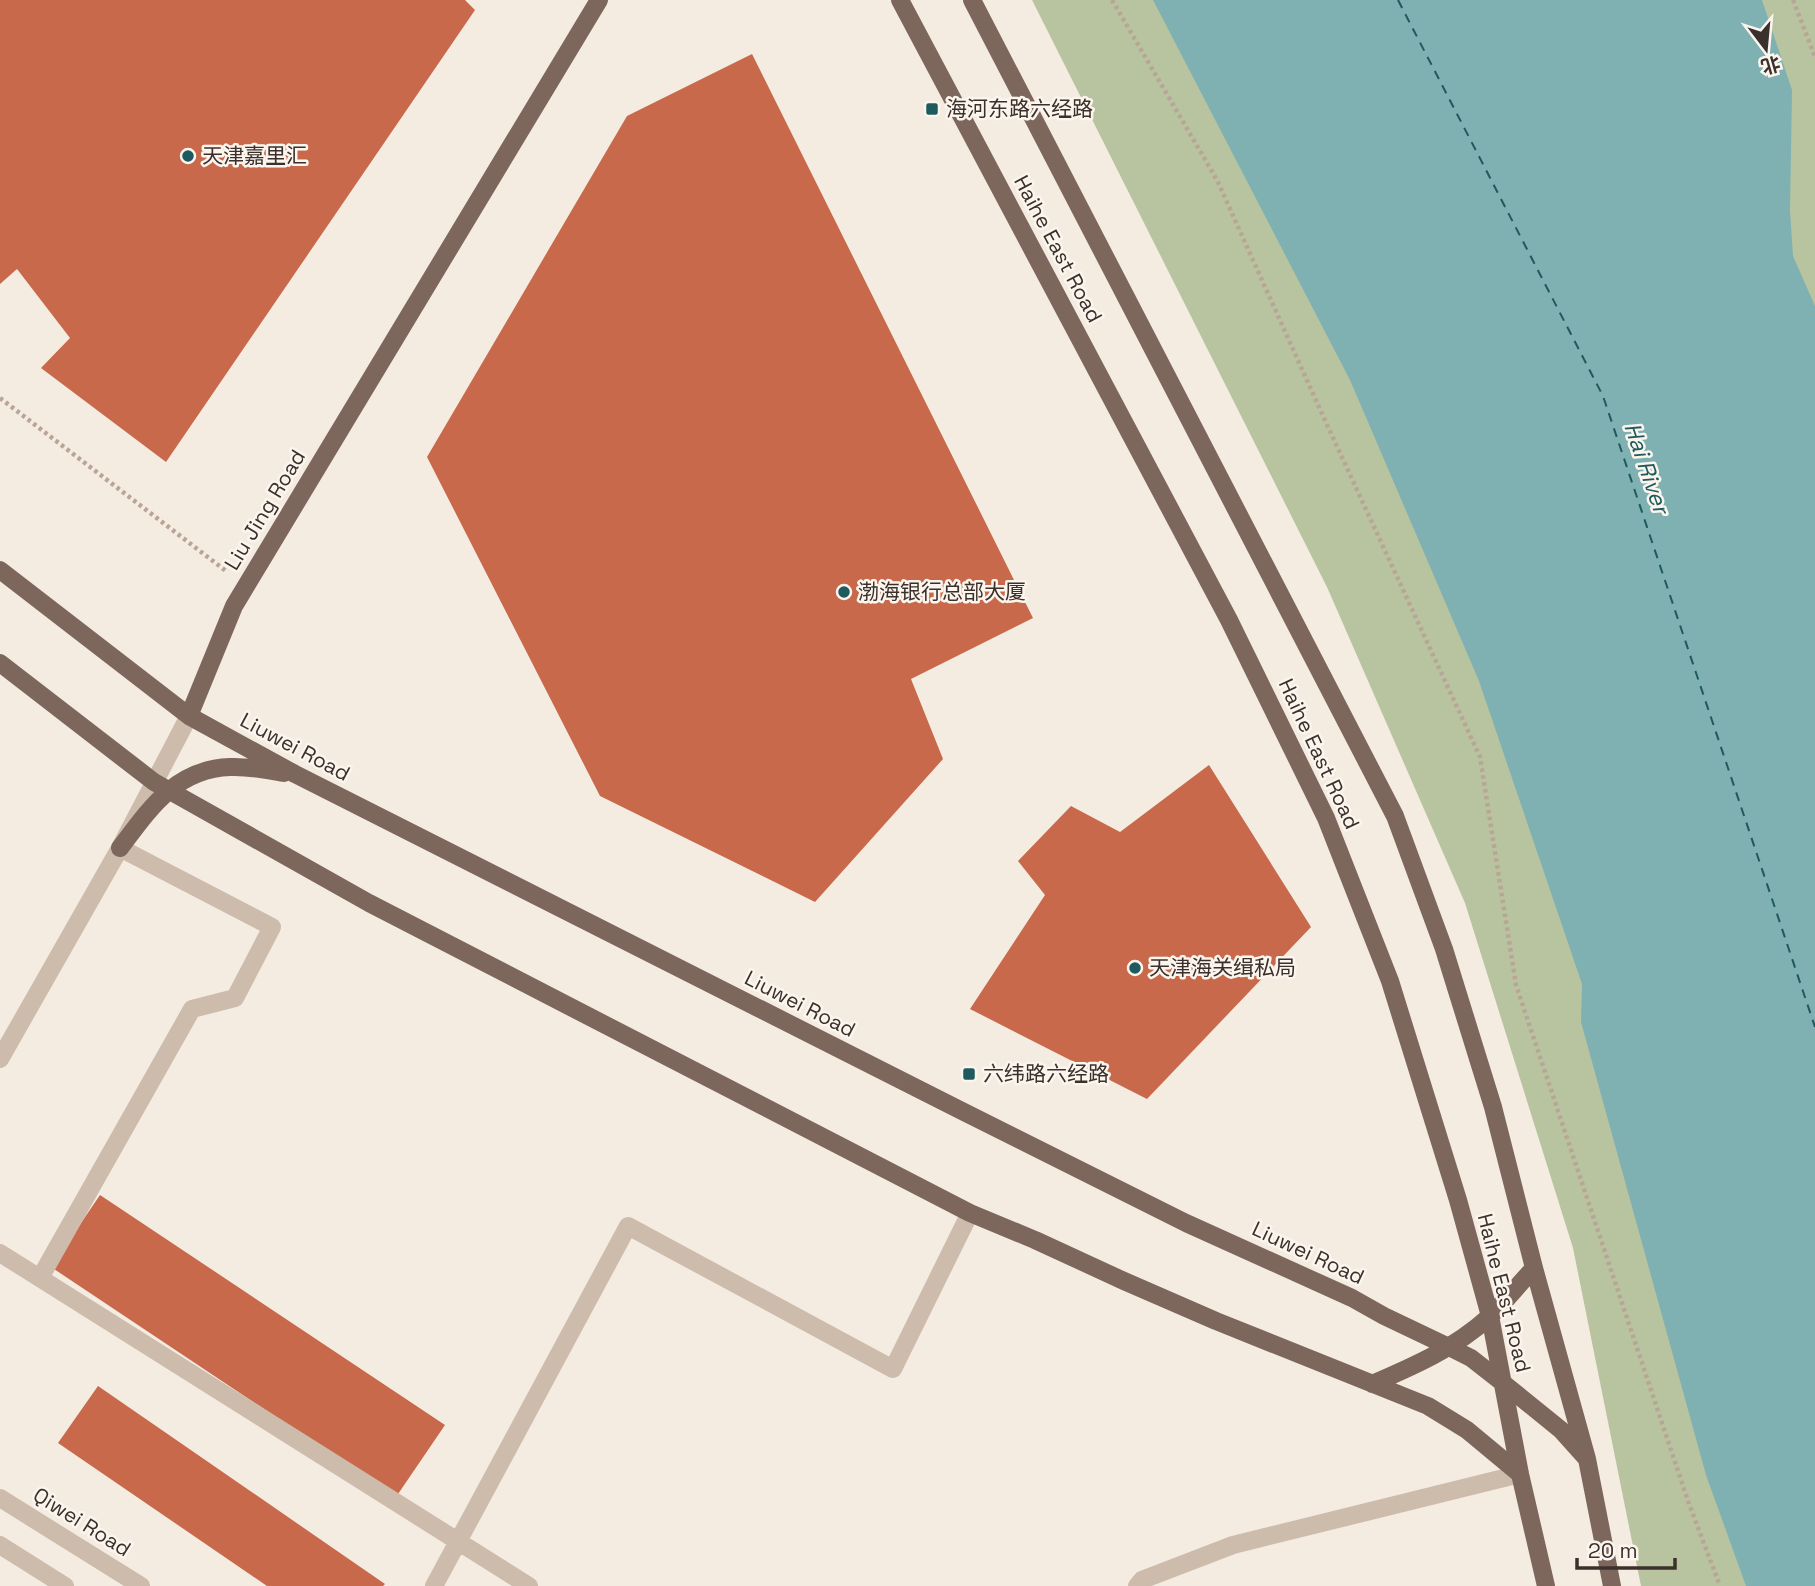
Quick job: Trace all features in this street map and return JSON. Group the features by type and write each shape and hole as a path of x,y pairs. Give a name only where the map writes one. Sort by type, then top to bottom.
{"main road":[{"name":"Liu Jing Road","path":"189,716 234,606 599,0"},
{"name":"Haihe East Road","path":"900,0 1222,608 1326,818 1391,981 1458,1200 1490,1316 1520,1474 1546,1586"},
{"name":"Haihe East Road","path":"972,0 1395,816 1444,950 1493,1107 1587,1459 1612,1586"},
{"name":"Liuwei Road","path":"0,570 189,716 295,774 960,1110 1174,1217 1352,1298 1449,1347 1471,1359 1561,1430 1587,1459"},
{"path":"0,663 161,786 369,903 970,1213 1216,1321 1428,1406 1467,1430 1520,1474"},
{"path":"161,786 197,774 232,767 295,774"},
{"path":"1372,1384 1421,1363 1449,1347 1490,1316 1534,1268"}],"street":[{"name":"Liu Jing Road","path":"0,1059 120,848 161,786 189,716"},
{"path":"40,1278 192,1010 234,999 272,927 120,848"},
{"path":"434,1586 628,1226 893,1369 970,1213"},
{"path":"0,1252 529,1586"},
{"path":"1137,1586 1142,1580 1233,1545 1520,1474"},
{"name":"Qiwei Road","path":"0,1498 141,1586"},
{"path":"0,1545 65,1586"}],"path":[{"path":"1112,0 1217,180 1480,757 1516,985 1688,1501 1720,1586"},
{"path":"1793,0 1815,57"},
{"path":"0,398 246,587"}],"green space":[{"path":"1032,0 1815,0 1815,1586 1641,1586 1573,1248 1465,903 1327,587"}],"water":[{"name":"Hai River","path":"1153,0 1762,0 1792,90 1790,211 1793,256 1815,306 1815,1586 1746,1586 1706,1475 1581,1022 1582,984 1479,681 1350,380"}],"building":[{"name":"天津嘉里汇","path":"0,0 465,0 475,10 166,462 41,368 70,338 17,269 0,284"},
{"path":"752,54 1033,618 911,679 943,759 815,902 600,796 427,457 627,116"},
{"name":"天津海关缉私局","path":"1209,765 1311,927 1147,1099 970,1009 1045,895 1018,861 1071,806 1120,832"},
{"path":"100,1195 445,1425 396,1497 51,1267"},
{"path":"98,1386 385,1584 267,1586 58,1443"}],"ferry route":[{"path":"1398,0 1603,396 1815,1027"}],"place":[{"name":"海河东路六经路","path":"932,109"},
{"name":"天津嘉里汇","path":"188,156"},
{"name":"渤海银行总部大厦","path":"844,592"},
{"name":"天津海关缉私局","path":"1135,968"},
{"name":"六纬路六经路","path":"969,1074"}]}
